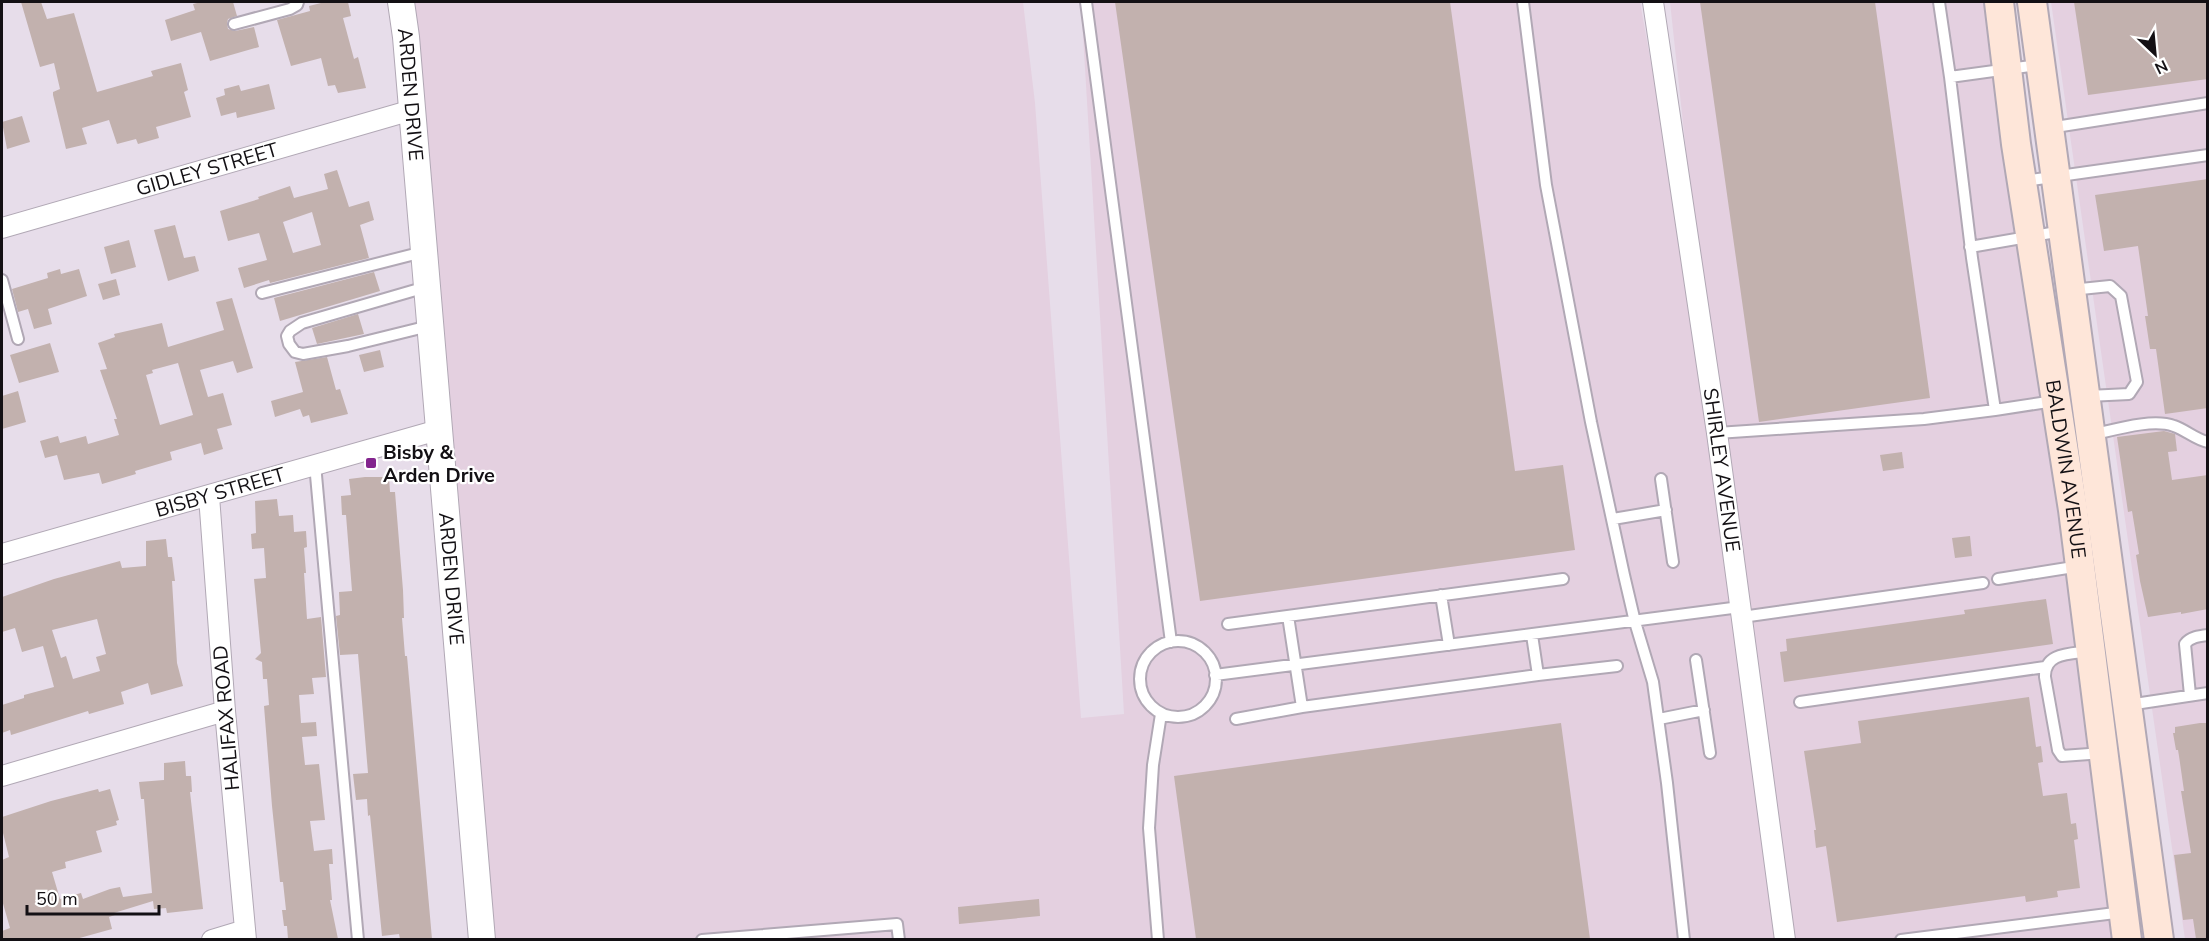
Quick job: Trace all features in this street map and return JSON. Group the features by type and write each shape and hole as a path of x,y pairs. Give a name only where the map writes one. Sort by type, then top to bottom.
{"main road":[{"name":"BALDWIN AVENUE","path":"1999,2 2031,237 2071,399 2091,435 2159,939"},
{"name":"BALDWIN AVENUE","path":"2032,2 2071,290 2071,399 2080,566 2127,939"}],"street":[{"name":"ARDEN DRIVE","path":"401,2 482,939"},
{"name":"SHIRLEY AVENUE","path":"1653,2 1717,433 1785,939"},
{"name":"GIDLEY STREET","path":"2,228 412,110"},
{"name":"BISBY STREET","path":"2,554 438,430"},
{"name":"HALIFAX ROAD","path":"209,496 225,711 246,935"},
{"path":"2,776 225,711"},
{"path":"212,939 246,935"}],"lane":[{"path":"234,24 290,9 298,2"},
{"path":"1086,2 1171,642"},
{"path":"1523,2 1546,185 1591,422 1635,622 1653,682 1684,939"},
{"path":"1940,2 1970,247 1995,410"},
{"path":"1950,77 2041,65"},
{"path":"2049,128 2208,103"},
{"path":"2022,181 2208,155"},
{"path":"1970,247 2063,231"},
{"path":"262,293 423,252"},
{"path":"2,280 18,339"},
{"path":"1717,433 1924,419 2071,399 2128,394 2136,382 2121,296 2110,286 2071,290"},
{"path":"426,287 302,323 290,331 287,336 295,352 303,354 429,326"},
{"path":"2091,435 2158,423 2188,431 2200,441 2208,442"},
{"path":"315,464 358,939"},
{"path":"1661,479 1673,562"},
{"path":"1612,519 1666,510"},
{"path":"1998,579 2080,566"},
{"path":"1228,624 1563,579"},
{"path":"1215,675 1635,622 1741,612 1983,583"},
{"path":"1441,595 1449,645"},
{"path":"1288,616 1302,707"},
{"path":"1532,635 1538,675"},
{"path":"2190,695 2185,644 2188,640 2208,635"},
{"path":"1171,642 1189,643 1200,648 1209,657 1215,675 1213,694 1207,704 1197,712 1185,717 1161,714 1151,706 1140,684 1140,672 1145,660 1153,650 1171,642"},
{"path":"2090,651 2058,657 2049,661 2045,667 2058,750 2062,756 2103,753"},
{"path":"1696,660 1710,753"},
{"path":"1236,719 1302,707 1617,666"},
{"path":"1800,702 2045,667"},
{"path":"2127,705 2208,693"},
{"path":"1659,719 1704,710"},
{"path":"1158,939 1149,828 1153,765 1161,714"},
{"path":"1901,939 2124,912"},
{"path":"702,939 897,924 899,939"}],"shaded area":[{"path":"401,2 1023,2 1035,103 1081,718 1124,714 1081,2 1640,2 1715,420 1670,2 1989,2 2159,939 484,939"},
{"path":"2051,2 2207,2 2207,939 2185,939"}],"building":[{"path":"21,2 41,2 47,19 74,13 97,92 153,76 151,71 181,63 188,90 184,92 191,117 156,127 159,138 138,144 136,139 117,144 109,120 82,128 87,144 66,149 53,95 53,92 60,89 54,63 40,67"},
{"path":"233,2 237,16 228,19 228,29 235,31 254,27 259,47 210,61 201,32 171,41 165,20 195,10 193,4"},
{"path":"325,2 348,2 351,16 343,18 354,59 358,57 366,88 338,93 335,85 328,86 321,58 291,66 277,20 310,11 309,6"},
{"path":"1115,2 1450,2 1515,471 1563,465 1575,550 1200,601"},
{"path":"1700,2 1875,2 1930,398 1759,422"},
{"path":"2074,2 2208,2 2208,79 2088,95"},
{"path":"269,84 275,109 237,118 236,112 221,116 216,98 225,95 224,89 239,85 241,91"},
{"path":"22,116 30,142 7,149 2,122"},
{"path":"337,170 349,207 369,201 374,220 360,225 369,258 270,283 269,280 244,288 238,268 267,260 259,233 228,241 220,211 259,199 258,197 290,186 294,198 328,189 324,174","holes":["312,212 321,245 293,253 283,222"]},
{"path":"2208,179 2208,408 2165,414 2156,349 2150,349 2145,316 2148,316 2138,246 2104,251 2095,195"},
{"path":"175,225 184,258 195,256 199,271 168,281 154,230"},
{"path":"129,240 136,267 111,274 104,247"},
{"path":"60,269 61,274 79,269 87,296 48,309 52,324 34,329 28,309 18,312 12,289 48,278 47,273"},
{"path":"374,272 380,291 280,321 274,298"},
{"path":"116,279 120,295 103,300 98,284"},
{"path":"232,298 253,368 237,373 233,361 200,370 208,397 223,393 232,425 217,429 223,449 204,455 201,443 170,452 172,460 102,484 99,473 64,480 57,455 45,458 40,441 58,436 60,443 86,436 88,444 119,435 114,419 117,419 100,370 107,369 98,343 115,337 114,334 162,323 168,347 224,330 216,302","holes":["178,363 193,415 160,425 146,375 153,373 152,370"]},
{"path":"358,314 364,334 317,344 312,328"},
{"path":"50,343 59,372 19,383 10,355"},
{"path":"380,350 384,367 364,372 359,355"},
{"path":"327,357 336,390 340,389 348,414 311,423 309,415 303,417 300,409 275,417 271,401 303,392 295,362"},
{"path":"18,391 26,422 2,429 2,396"},
{"path":"2164,431 2175,434 2177,451 2168,452 2172,480 2208,475 2208,609 2148,617 2136,555 2139,554 2132,511 2128,512 2117,437"},
{"path":"1902,452 1904,468 1883,471 1880,455"},
{"path":"389,477 390,492 395,492 403,590 404,618 402,618 405,656 407,656 432,939 400,939 399,934 382,936 367,799 356,800 353,774 368,773 358,654 340,655 336,616 340,615 339,592 352,591 346,515 342,515 341,496 351,495 349,479"},
{"path":"277,499 279,516 293,515 294,532 306,531 307,547 304,548 306,573 304,573 307,619 321,617 326,677 312,678 314,694 299,695 301,723 316,722 317,736 302,737 305,765 319,764 325,820 310,821 314,851 332,849 333,864 329,864 332,900 330,900 338,939 288,939 287,926 284,926 282,910 286,910 283,882 280,882 264,706 269,705 267,679 263,679 262,662 255,659 261,653 254,579 266,578 264,548 252,549 251,534 256,533 255,501"},
{"path":"1970,536 1972,556 1955,558 1952,538"},
{"path":"166,539 168,557 172,557 175,581 172,581 177,663 183,686 151,695 148,683 121,692 124,704 89,714 88,711 11,735 10,730 2,733 2,705 24,698 24,695 54,687 43,646 22,652 15,628 2,632 2,597 54,579 120,561 122,568 146,566 146,541","holes":["97,619 106,654 96,657 100,671 73,679 66,656 61,658 52,630"]},
{"path":"2046,599 2053,644 1784,682 1780,652 1787,651 1786,639 1965,614 1964,610"},
{"path":"2029,697 2036,747 2041,746 2043,762 2038,763 2043,796 2067,793 2071,824 2076,823 2078,839 2074,840 2080,888 2057,891 2058,897 2026,902 2025,896 1837,922 1826,846 1816,848 1814,830 1816,830 1804,751 1861,743 1858,721"},
{"path":"1561,723 1590,939 1196,939 1174,776"},
{"path":"2208,723 2208,939 2196,939 2193,919 2183,920 2174,855 2191,853 2181,791 2184,791 2179,756 2173,733 2175,733 2175,727"},
{"path":"185,761 186,776 191,776 192,792 190,792 203,909 167,913 166,908 154,909 153,901 114,913 115,915 109,917 112,929 76,939 2,939 2,931 10,928 2,900 2,860 9,857 2,829 2,817 51,801 98,789 99,792 110,789 119,820 116,821 117,825 96,831 102,852 65,862 66,868 52,872 60,899 81,893 83,899 120,887 123,897 152,893 144,799 141,799 139,782 164,780 164,763"},
{"path":"1039,899 1040,916 959,924 958,907"}],"place":[{"name":"Bisby & Arden Drive","path":"371,463"}]}
